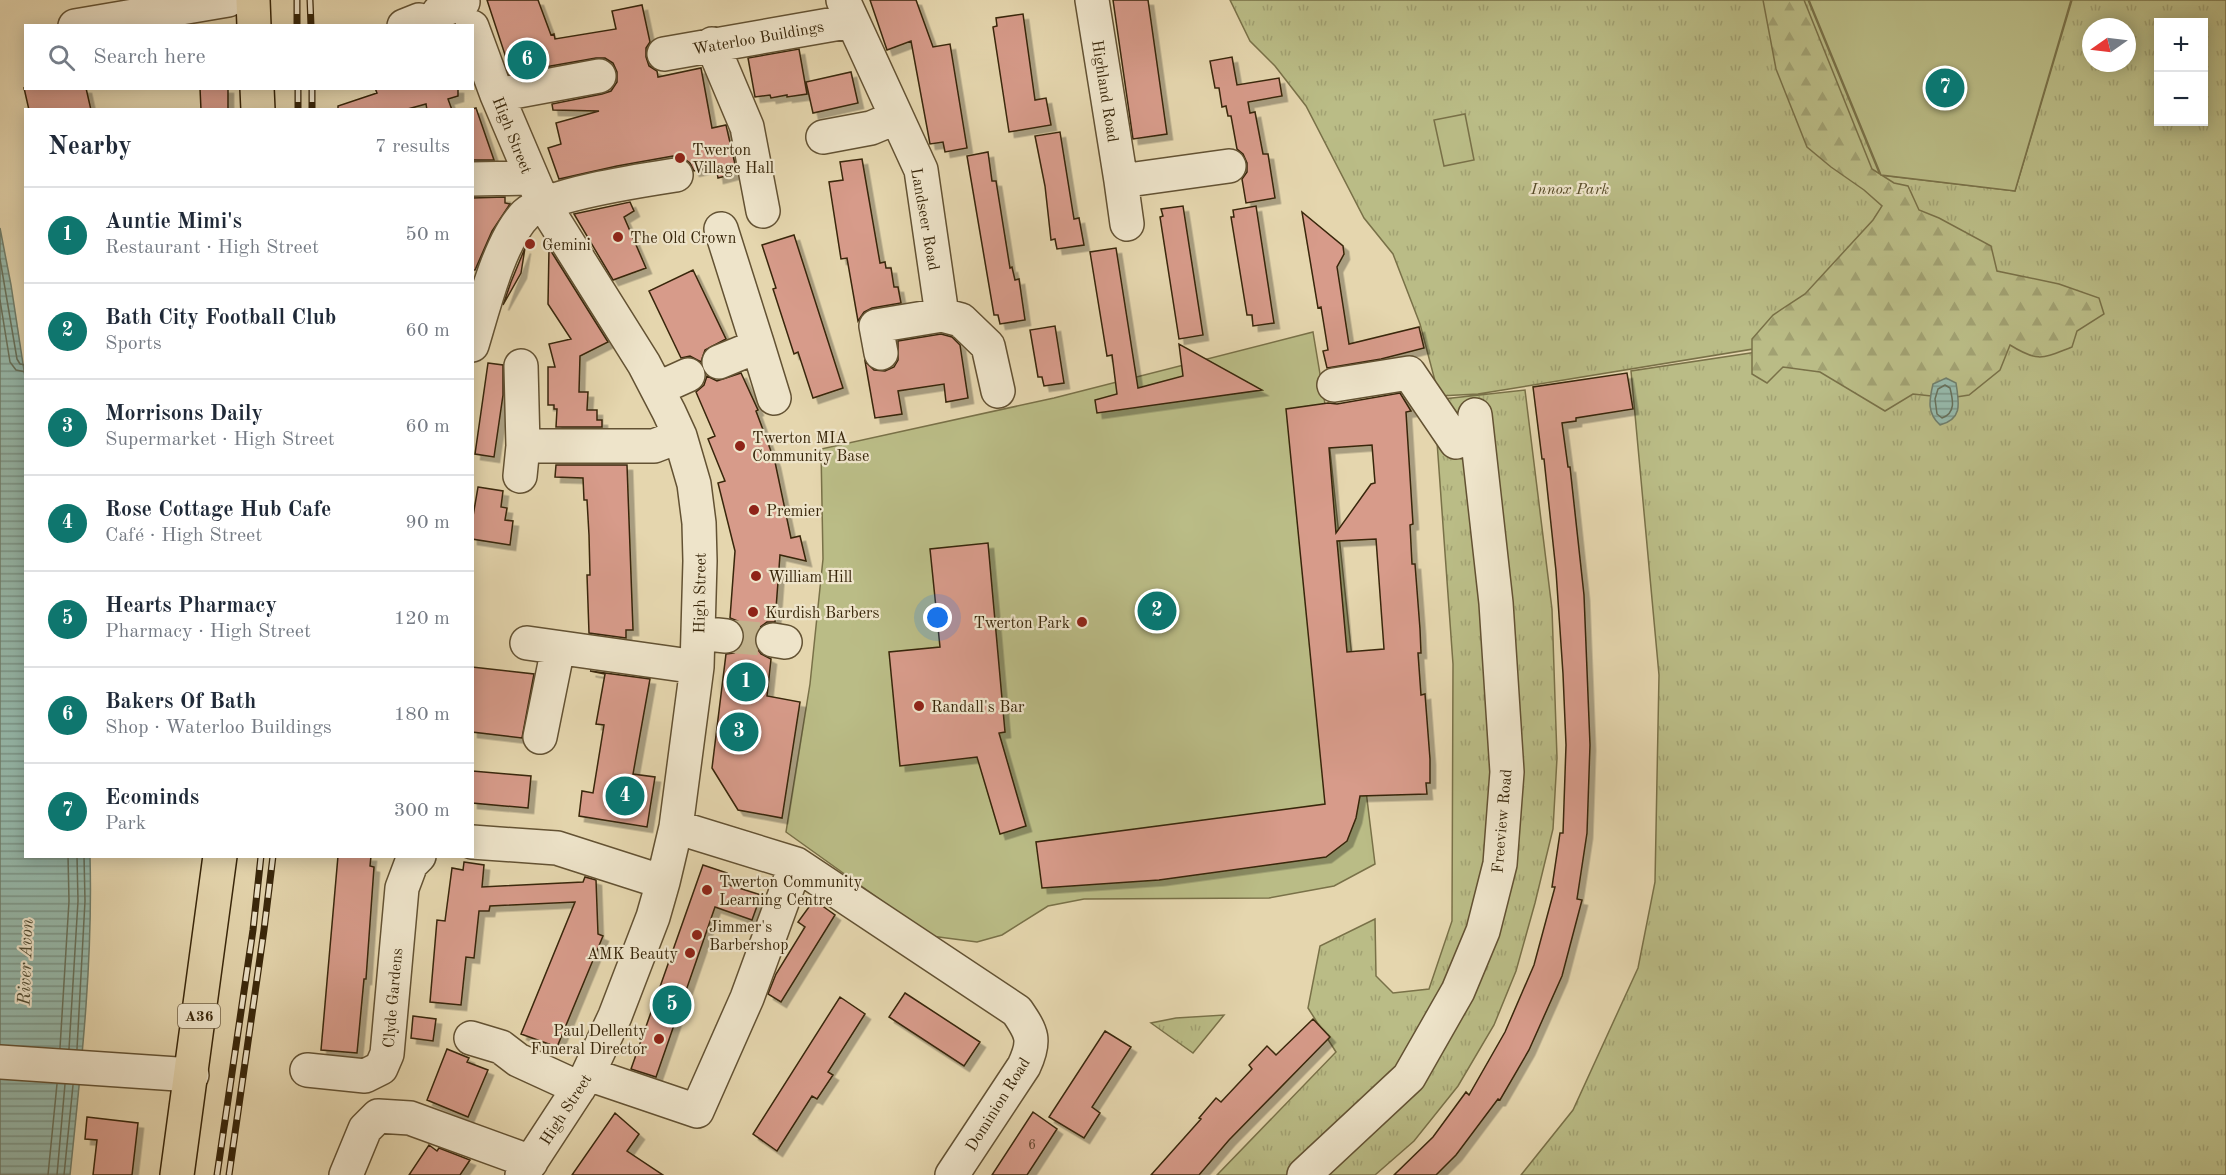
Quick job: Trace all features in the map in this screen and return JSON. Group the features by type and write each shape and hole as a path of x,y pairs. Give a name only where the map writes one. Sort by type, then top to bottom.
{"highway":[{"path":"253,0 254,24"},
{"path":"257,90 258,108"},
{"name":"A36","path":"177,1175 220,858"}],"street":[{"path":"87,24 228,0"},
{"name":"Highland Road","path":"1092,0 1127,224"},
{"name":"Waterloo Buildings","path":"664,54 848,10"},
{"name":"Landseer Road","path":"848,10 895,118 921,170 942,315"},
{"path":"712,44 747,127 763,211"},
{"name":"High Street","path":"474,59 496,95 537,191 657,389 680,436 694,484 712,635 697,667 675,827 663,882 652,917 615,1016 584,1081 526,1168"},
{"path":"496,95 599,76"},
{"path":"823,137 871,128 895,118"},
{"path":"1121,181 1229,166"},
{"path":"474,179 537,191 615,185 676,175"},
{"path":"474,338 494,273 537,191"},
{"path":"721,229 774,398"},
{"path":"881,353 876,326 942,315 961,320 988,346 998,391"},
{"path":"719,362 758,346"},
{"path":"521,366 522,461 654,446 680,436"},
{"name":"Freeview Road","path":"1304,1175 1409,1077 1462,981 1483,932 1500,864 1507,772 1496,603 1464,435 1409,373 1334,385"},
{"path":"657,389 688,375"},
{"path":"540,737 543,646 697,667"},
{"path":"471,1038 501,1047 518,1059 584,1081 697,1112 747,998 796,864 675,827"},
{"path":"474,842 557,848 663,882"},
{"name":"Clyde Gardens","path":"307,1071 364,1076 381,1068 387,1054 402,888 411,864 417,858"},
{"name":"Dominion Road","path":"796,864 1017,1011 1030,1030 1031,1047 1024,1066 952,1175"},
{"path":"0,1062 192,1075"},
{"path":"346,1175 365,1129 378,1116 410,1118 526,1168"}],"green space":[{"name":"Innox Park","path":"1230,0 1808,0 1880,175 2015,191 2072,0 2226,0 2226,1175 1521,1175 1573,1110 1638,968 1655,882 1659,675 1631,371 1777,349 1796,342 1478,394 1439,396 1420,324 1393,254 1364,218 1306,106 1275,66 1250,41"},
{"path":"1763,0 1804,0 1872,169 1894,183 1908,186 1919,210 1991,246 1997,271 2059,284 2099,298 2104,314 2077,331 2072,347 2041,357 2020,351 2010,345 2000,370 1969,395 1950,398 1913,394 1885,411 1820,372 1783,367 1767,383 1752,374 1752,339 1773,315 1805,294 1873,220 1882,206 1807,147 1776,69"},
{"path":"1809,0 2071,0 2015,191 1881,175"},
{"path":"1465,114 1474,160 1444,166 1434,120"},
{"name":"Twerton Park","path":"1313,332 1325,404 1375,864 1334,886 1269,898 1084,899 1048,906 1002,935 977,942 931,936 786,832 810,684 823,559 821,449 1054,398"},
{"path":"1525,390 1552,609 1557,758 1553,829 1516,971 1494,1025 1458,1086 1414,1141 1375,1175 1217,1175 1336,1052 1308,1008 1320,946 1375,919 1376,976 1393,993 1429,989 1452,921 1453,664 1434,400"},
{"path":"1224,1015 1193,1053 1151,1023 1176,1018"}],"water":[{"name":"River Avon","path":"0,228 24,370 24,858 90,858 90,936 82,1056 70,1175 0,1175"},
{"path":"1946,378 1956,383 1958,409 1953,419 1940,425 1931,411 1931,396 1933,384"}],"building":[{"path":"487,0 538,0 551,35 554,34 555,39 616,29 612,11 642,5 650,42 646,48 649,66 657,71 658,77 701,68 712,128 726,125 737,173 718,178 716,166 694,171 690,163 683,158 673,156 559,179 548,148 561,144 556,123 599,111 553,110 552,104 611,91 617,82 617,72 613,63 605,58 596,58 511,73"},
{"path":"870,0 916,0 933,47 950,44 967,148 945,152 943,142 930,144 911,41 887,50"},
{"path":"1113,0 1148,0 1167,134 1133,139"},
{"path":"1023,14 1035,100 1046,98 1051,125 1009,132 993,27 997,26 996,18"},
{"path":"799,49 807,94 771,98 770,95 755,97 748,58"},
{"path":"1232,57 1237,85 1279,78 1282,96 1248,102 1250,113 1255,112 1263,154 1268,154 1275,198 1246,203 1242,179 1247,172 1247,163 1243,154 1237,149 1231,116 1228,116 1226,106 1222,107 1219,88 1215,88 1210,61"},
{"path":"851,72 858,103 813,113 806,82"},
{"path":"24,90 86,90 91,108 29,108"},
{"path":"200,90 228,90 228,108 201,108"},
{"path":"376,90 458,90 458,96 448,99 451,108 427,108 426,104 411,108 338,108 338,106 377,93"},
{"path":"474,108 476,108 494,160 474,160"},
{"path":"1060,132 1074,219 1079,218 1084,245 1057,249 1055,239 1051,240 1045,186 1035,136"},
{"path":"988,152 992,181 996,181 1010,268 1012,267 1015,280 1019,279 1025,320 1000,324 998,315 994,315 967,156"},
{"path":"862,159 880,263 885,262 886,268 891,268 894,287 898,287 901,303 872,308 864,312 858,321 847,258 841,259 829,182 843,180 840,162"},
{"path":"505,197 505,203 510,204 492,231 475,270 474,270 474,198"},
{"path":"630,202 634,211 624,217 646,268 613,280 574,214"},
{"path":"1183,206 1203,335 1179,339 1160,217 1163,216 1161,209"},
{"path":"1256,206 1274,323 1253,326 1252,315 1247,315 1231,217 1234,217 1233,210"},
{"path":"1302,212 1343,246 1344,254 1337,267 1349,344 1419,327 1424,348 1381,359 1327,368 1323,351 1328,350 1321,307 1318,308"},
{"path":"794,235 843,388 813,398 798,352 794,354 773,289 776,288 762,245"},
{"path":"525,248 521,273 503,305 511,282"},
{"path":"549,248 608,342 580,356 579,392 588,392 587,410 597,410 597,420 602,420 602,427 556,427 557,409 554,409 554,405 548,405 548,367 555,367 549,344 571,339 548,304"},
{"path":"1116,248 1138,388 1183,376 1179,344 1262,390 1097,413 1095,400 1117,394 1112,355 1107,356 1090,252"},
{"path":"693,270 726,339 705,350 701,362 690,356 681,358 649,291"},
{"path":"1055,326 1064,383 1044,386 1042,377 1038,377 1030,330"},
{"path":"941,334 952,337 960,345 968,398 946,402 944,384 898,391 902,414 875,418 865,361 874,370 885,371 894,367 898,360 898,341"},
{"path":"488,363 503,365 503,395 494,457 475,454"},
{"path":"741,373 758,410 756,411 775,462 791,538 800,536 806,561 780,555 775,622 767,622 759,628 754,638 761,654 771,659 767,696 800,702 782,818 738,810 712,768 726,654 734,653 741,648 745,637 738,621 730,618 735,551 718,483 725,481 708,439 715,436 696,392 704,385 707,376 717,381"},
{"path":"1627,373 1633,409 1576,418 1576,421 1562,423 1568,467 1570,467 1584,595 1590,745 1587,833 1577,899 1582,900 1562,976 1529,1050 1500,1100 1498,1099 1456,1155 1436,1175 1394,1175 1433,1137 1466,1092 1469,1095 1505,1032 1534,965 1555,887 1552,887 1560,833 1563,833 1566,745 1563,674 1556,571 1544,459 1542,459 1533,387"},
{"path":"1400,393 1411,411 1406,412 1413,524 1410,525 1420,629 1421,653 1418,653 1421,695 1425,694 1430,759 1430,783 1426,783 1427,794 1360,796 1356,818 1347,841 1326,857 1159,880 1042,888 1036,842 1325,804 1286,409 1328,403 1337,404","holes":["1372,445 1375,483 1371,484 1336,533 1329,448","1376,539 1384,649 1347,652 1337,541"]},
{"path":"556,465 627,465 633,630 626,630 626,638 589,633 587,575 590,575 589,535 583,478 555,477"},
{"path":"478,487 503,491 501,507 507,508 505,520 513,521 510,545 474,539 474,510"},
{"path":"988,543 1005,732 999,733 1026,826 1000,834 977,757 900,766 889,652 940,647 930,549"},
{"path":"474,667 534,674 522,738 474,732"},
{"path":"590,671 650,679 633,774 655,777 647,827 579,816 582,791 593,793 604,725 596,724 605,674"},
{"path":"474,771 531,776 528,808 474,803"},
{"path":"338,858 371,858 370,866 374,867 366,979 364,979 357,1053 321,1050"},
{"path":"464,862 484,865 482,887 583,882 585,877 596,880 598,934 603,936 557,1047 521,1034 575,902 490,906 489,911 479,911 474,958 466,957 461,1005 430,1002 437,920 445,921 452,868 463,870"},
{"path":"703,865 727,873 723,883 761,895 752,920 715,907 656,1077 631,1069"},
{"path":"814,900 835,915 781,1002 768,994 776,974 805,927 798,922"},
{"path":"905,993 980,1042 964,1066 889,1017"},
{"path":"840,997 865,1014 828,1072 833,1075 817,1099 812,1096 777,1151 753,1134"},
{"path":"413,1016 436,1019 433,1041 411,1038"},
{"path":"1313,1019 1330,1037 1229,1140 1199,1175 1151,1175 1201,1119 1199,1118 1216,1098 1221,1102 1252,1069 1249,1065 1267,1046 1276,1055"},
{"path":"1105,1031 1131,1047 1092,1107 1100,1113 1084,1138 1049,1117"},
{"path":"447,1049 469,1058 467,1062 488,1070 468,1117 427,1100"},
{"path":"1033,1112 1057,1129 1027,1175 992,1175"},
{"path":"615,1113 639,1134 627,1151 663,1175 572,1175"},
{"path":"87,1117 138,1123 132,1175 93,1175 97,1140 85,1139"},
{"path":"429,1145 437,1151 439,1148 470,1160 460,1175 409,1175"}],"tunnel":[{"path":"726,636 773,640"}],"railway":[{"path":"297,0 297,24"},
{"path":"310,0 311,24"},
{"path":"298,90 298,108"},
{"path":"312,90 312,108"},
{"path":"217,1175 253,930 261,858"},
{"path":"229,1175 273,858"}],"place":[{"name":"Bakers Of Bath","path":"527,60"},
{"name":"Ecominds","path":"1945,88"},
{"name":"Twerton Village Hall","path":"680,158"},
{"name":"The Old Crown","path":"618,237"},
{"name":"Gemini","path":"530,244"},
{"name":"Twerton MIA Community Base","path":"740,446"},
{"name":"Premier","path":"754,510"},
{"name":"William Hill","path":"756,576"},
{"name":"Bath City Football Club","path":"1157,611"},
{"name":"Kurdish Barbers","path":"753,612"},
{"name":"Twerton Park","path":"1082,622"},
{"name":"Auntie Mimi's","path":"746,682"},
{"name":"Randall's Bar","path":"919,706"},
{"name":"Morrisons Daily","path":"739,732"},
{"name":"Rose Cottage Hub Cafe","path":"625,796"},
{"name":"Twerton Community Learning Centre","path":"707,890"},
{"name":"Jimmer's Barbershop","path":"697,935"},
{"name":"AMK Beauty","path":"690,953"},
{"name":"Hearts Pharmacy","path":"672,1005"},
{"name":"Paul Dellenty Funeral Director","path":"659,1039"}]}
